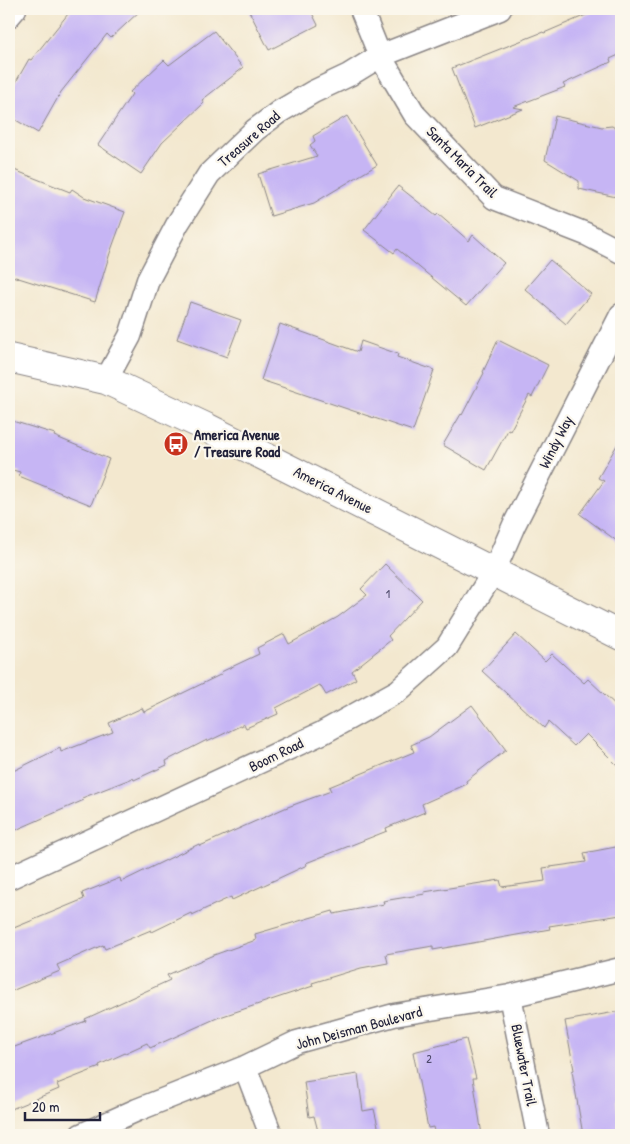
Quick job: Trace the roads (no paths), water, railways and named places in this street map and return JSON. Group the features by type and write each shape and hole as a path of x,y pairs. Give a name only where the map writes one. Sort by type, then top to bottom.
{"street":[{"path":"9,16 15,9"},
{"name":"Santa Maria Trail","path":"361,9 380,56 415,115 494,198 586,234 621,252"},
{"name":"Treasure Road","path":"106,380 130,336 148,280 178,223 209,174 255,130 279,112 349,75 380,56 500,9"},
{"name":"Windy Way","path":"494,571 514,525 621,315"},
{"name":"America Avenue","path":"9,358 106,380 206,427 621,636"},
{"name":"Boom Road","path":"9,878 322,733 398,691 447,646 494,571"},
{"name":"John Deisman Boulevard","path":"82,1135 137,1110 245,1067 297,1042 394,1015 510,996 621,969"},
{"name":"Bluewater Trail","path":"510,996 538,1135"},
{"path":"245,1067 271,1135"}],"place":[{"name":"America Avenue / Treasure Road","path":"176,444"}]}
